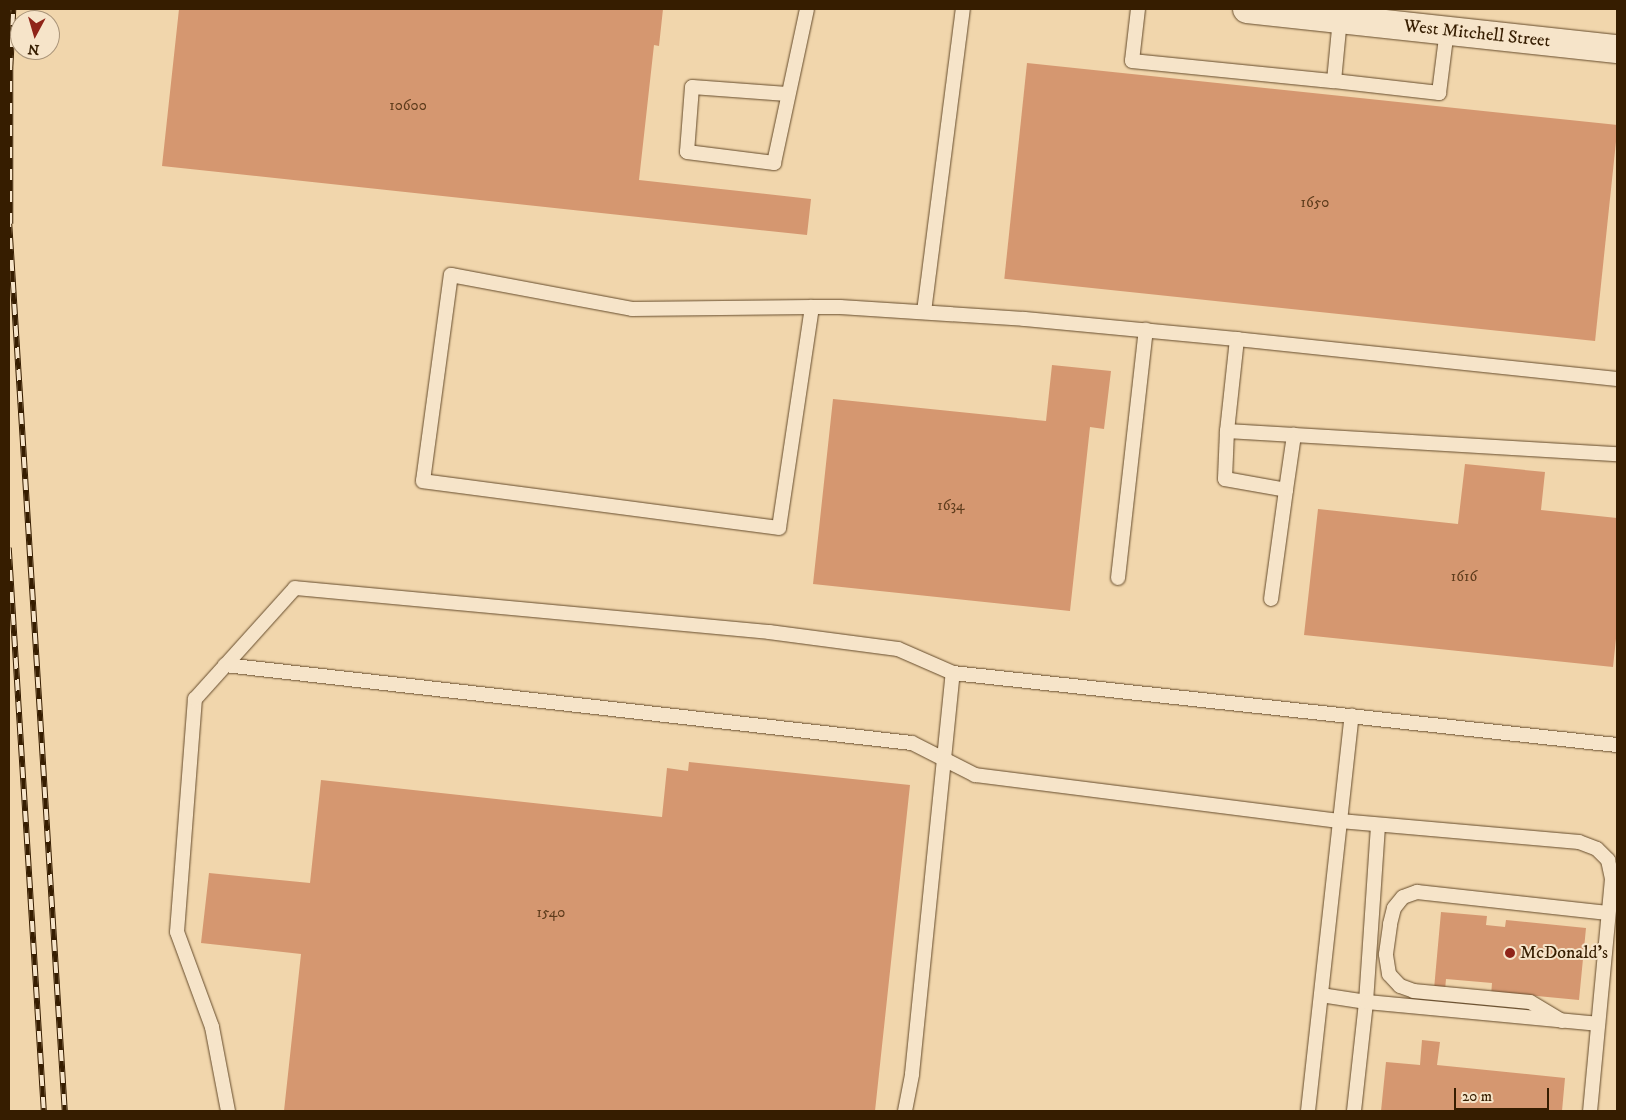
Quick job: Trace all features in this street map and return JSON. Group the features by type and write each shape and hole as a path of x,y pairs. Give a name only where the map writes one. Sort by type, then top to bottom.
{"street":[{"name":"West Mitchell Street","path":"1247,9 1617,49"}],"lane":[{"path":"787,94 692,87 687,152 774,163 787,94 807,9"},
{"path":"924,312 963,9"},
{"path":"1138,9 1132,62 1439,93 1447,30"},
{"path":"1334,81 1340,19"},
{"path":"812,307 779,528 422,481 451,275 632,309 812,307 924,312 1146,330 1617,379"},
{"path":"1118,578 1146,330"},
{"path":"1237,339 1227,431 1225,479 1286,490"},
{"path":"1227,431 1617,454"},
{"path":"1271,599 1294,435"},
{"path":"228,1111 212,1027 176,932 195,699 294,588 769,632 898,649 953,672 1352,714 1617,745"},
{"path":"225,665 912,743 944,761 975,775 1340,821 1579,842 1597,849 1608,860 1612,879 1590,1111"},
{"path":"905,1111 912,1074 953,672"},
{"path":"1308,1111 1352,714"},
{"path":"1354,1111 1366,1002 1378,825"},
{"path":"1562,1021 1530,1002 1414,991 1400,986 1389,974 1386,954 1394,908 1403,897 1417,892 1608,913"},
{"path":"1321,994 1366,1002 1598,1024"}],"building":[{"path":"179,9 663,9 659,46 654,45 639,180 811,199 807,235 162,166"},
{"path":"1027,63 1617,125 1595,341 1004,279"},
{"path":"1052,365 1111,371 1104,429 1090,427 1070,611 813,584 833,399 1046,421"},
{"path":"1465,464 1545,472 1541,510 1617,518 1617,629 1613,667 1304,635 1318,509 1458,524"},
{"path":"689,762 910,785 875,1111 284,1111 301,954 201,943 209,873 310,883 321,780 662,817 667,768 688,771"},
{"name":"McDonald's","path":"1441,912 1487,916 1486,925 1505,927 1506,920 1586,928 1579,1000 1516,994 1491,996 1492,983 1446,979 1445,990 1434,989"},
{"path":"1422,1040 1440,1042 1437,1065 1565,1078 1562,1111 1381,1111 1386,1062 1420,1065"}],"railway":[{"path":"10,224 10,69 13,9"},
{"path":"9,216 65,1111"},
{"path":"9,548 44,1111"}],"place":[{"name":"McDonald's","path":"1510,953"}]}
